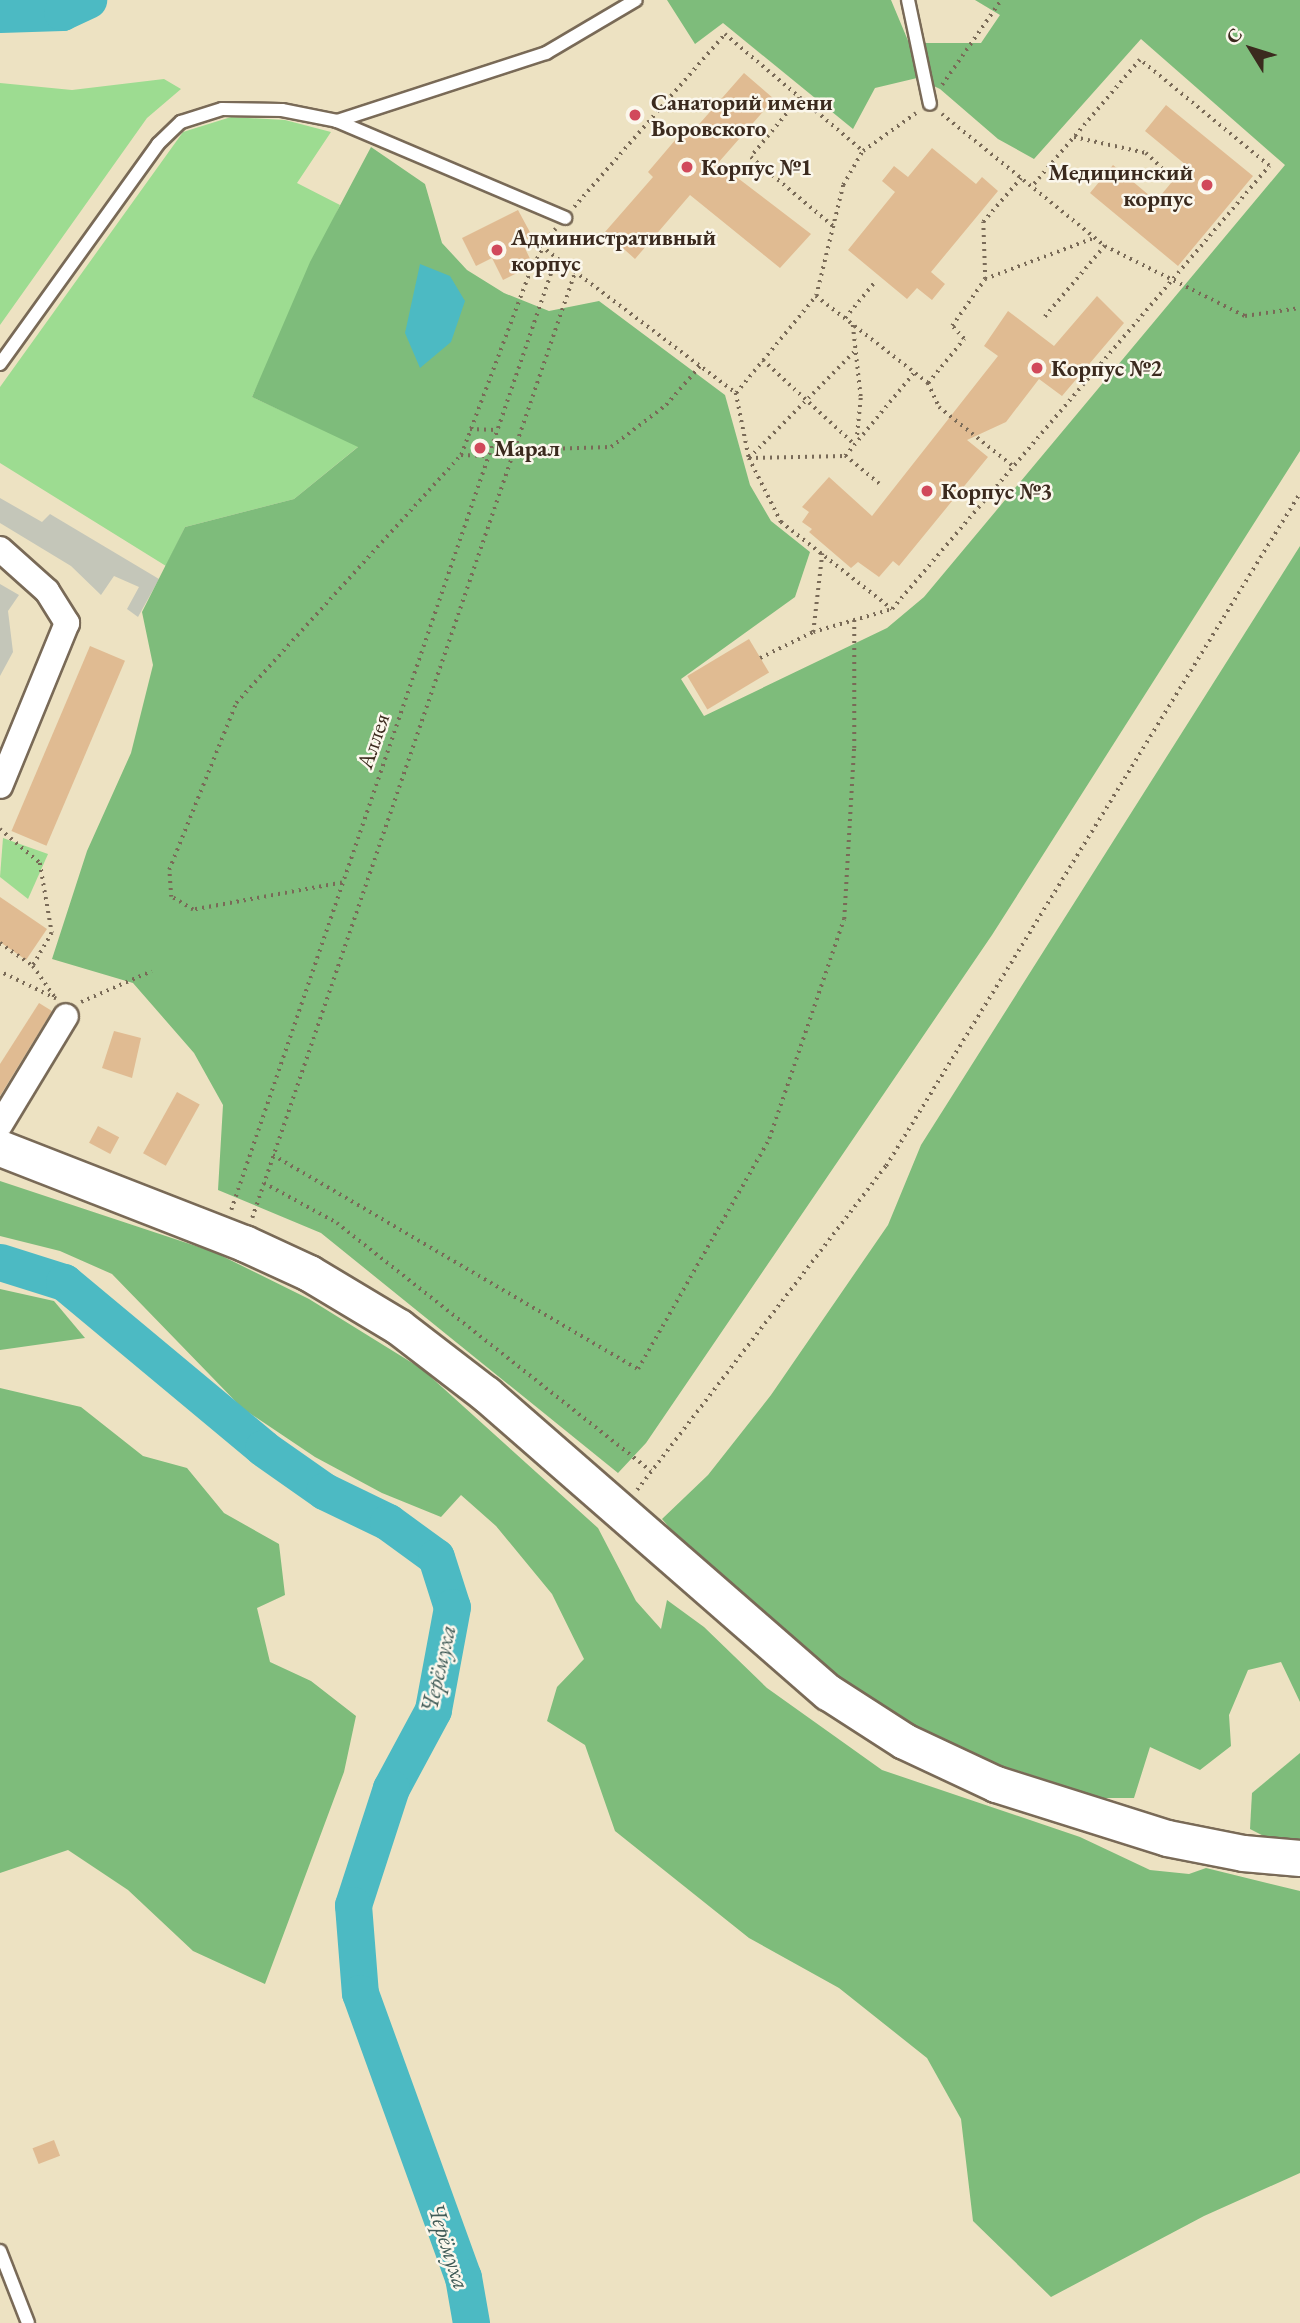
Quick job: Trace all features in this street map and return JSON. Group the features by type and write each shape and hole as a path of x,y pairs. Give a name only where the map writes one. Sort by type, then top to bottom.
{"main road":[{"path":"0,1148 233,1239 309,1273 399,1327 486,1394 828,1692 904,1741 996,1784 1167,1838 1243,1853 1300,1858"}],"street":[{"path":"0,549 47,591 67,623 0,786"},
{"path":"0,1125 66,1006"}],"lane":[{"path":"337,121 546,53 636,0"},
{"path":"908,0 930,104"},
{"path":"0,364 159,144 181,122 222,109 282,110 337,121 565,218"},
{"path":"0,2251 29,2323"}],"path":[{"path":"736,393 817,296 842,186 863,150 930,104 1000,0"},
{"path":"342,883 193,910 171,897 169,870 236,702 461,455 543,248 565,218 725,34 863,150"},
{"path":"760,658 813,632 892,608 1269,166 1140,60 1032,187"},
{"path":"800,98 751,157 833,226"},
{"path":"930,104 1105,246 1171,282 1245,316 1300,308"},
{"path":"1074,138 1146,153 1162,168"},
{"path":"985,279 983,222 1021,178"},
{"path":"928,383 964,340 952,326 985,279 1094,238"},
{"path":"1045,317 1105,246"},
{"path":"543,248 736,393 749,457 781,522 892,608"},
{"name":"Аллея","path":"233,1239 342,883 556,258"},
{"name":"Аллея","path":"233,1239 264,1183 274,1155 575,272"},
{"path":"845,318 874,283"},
{"path":"817,296 928,383 939,407 1013,466"},
{"path":"853,324 861,398 856,443"},
{"path":"749,457 804,398 856,350"},
{"path":"763,360 856,443"},
{"path":"514,450 611,447 666,405 699,366"},
{"path":"845,456 915,373"},
{"path":"470,429 497,430"},
{"path":"461,455 488,456"},
{"path":"749,457 845,456 879,484"},
{"path":"620,1511 886,1166 1300,493"},
{"path":"813,632 822,554"},
{"path":"274,1155 638,1369 769,1139 844,919 855,748 854,620"},
{"path":"0,830 40,863 52,933 33,966"},
{"path":"0,943 33,966 66,1006"},
{"path":"0,972 66,1006 152,971"},
{"path":"264,1183 337,1223 651,1471"}],"shaded area":[{"path":"0,498 42,522 50,514 159,579 138,617 127,609 139,587 114,576 101,595 71,566 0,523"},
{"path":"0,584 19,595 8,611 13,652 0,676"}],"green space":[{"path":"667,0 891,0 909,43 981,43 1000,15 975,0 1300,0 1300,451 992,935 646,1443 618,1473 321,1233 218,1190 223,1105 194,1053 133,983 52,959 87,851 131,753 153,665 142,612 185,527 294,499 358,447 252,397 310,262 371,147 425,184 442,243 467,270 504,293 549,311 599,301 725,395 750,485 771,521 810,552 795,597 681,679 704,716 887,628 924,597 1285,165 1141,39 1034,159 998,139 940,89 917,78 875,88 853,129 723,23 695,44"},
{"path":"164,79 181,89 147,118 0,325 0,83 72,90"},
{"path":"231,117 285,120 331,132 297,183 340,205 252,397 359,446 294,499 185,527 166,566 0,463 0,387 183,132"},
{"path":"1300,546 1300,1702 1281,1662 1248,1670 1229,1715 1231,1746 1200,1770 1150,1747 1134,1798 1103,1798 963,1753 851,1692 725,1592 662,1519 708,1475 771,1395 888,1225 921,1145"},
{"path":"3,838 48,854 28,899 0,877"},
{"path":"0,1181 214,1252 309,1299 422,1369 598,1528 636,1601 661,1629 667,1600 704,1627 767,1688 882,1770 1080,1837 1150,1870 1189,1874 1206,1868 1300,1891 1300,2173 1204,2216 1051,2297 973,2221 961,2119 927,2058 839,1988 749,1938 615,1831 585,1745 547,1721 557,1687 584,1659 552,1594 496,1526 461,1495 441,1517 382,1493 315,1457 242,1408 112,1274 60,1251 0,1236"},
{"path":"0,1289 54,1301 85,1338 0,1350"},
{"path":"0,1388 81,1407 143,1456 187,1468 224,1513 279,1544 285,1595 257,1608 270,1662 311,1681 356,1716 344,1772 265,1984 193,1951 128,1890 68,1850 0,1873"},
{"path":"1300,1753 1300,1844 1281,1845 1250,1829 1252,1793"}],"water":[{"path":"420,264 450,276 465,301 451,342 420,368 405,333"}],"building":[{"name":"Корпус №1","path":"744,73 774,99 718,163 811,234 780,268 690,195 635,259 605,232 653,177 648,172 688,125 694,130"},
{"name":"Медицинский корпус","path":"1166,105 1253,176 1178,266 1090,193 1113,165 1156,201 1186,165 1145,131"},
{"path":"932,148 976,184 982,177 998,191 931,272 945,284 932,300 917,288 907,299 848,250 895,192 882,181 894,166 908,177"},
{"name":"Административный корпус","path":"518,210 532,236 522,242 533,265 503,280 492,258 476,266 462,238"},
{"path":"1097,296 1124,323 1062,396 1039,379 1006,422 967,440 988,457 899,566 893,561 879,577 858,562 851,568 809,532 812,529 802,522 809,512 802,507 829,477 872,516 998,356 984,346 1008,311 1054,346"},
{"path":"749,639 769,672 707,710 687,676"},
{"path":"90,646 125,661 46,846 11,831"},
{"path":"0,897 47,929 26,960 0,942"},
{"path":"39,1003 52,1011 0,1096 0,1064"},
{"path":"114,1031 141,1038 132,1078 102,1068"},
{"path":"177,1092 200,1105 166,1166 143,1153"},
{"path":"98,1126 119,1137 110,1154 89,1143"},
{"path":"54,2140 60,2156 39,2164 33,2148"}],"waterway":[{"name":"Черёмуха","path":"0,14 62,12 88,0"},
{"name":"Черёмуха","path":"0,1262 64,1282 263,1448 324,1491 388,1522 436,1557 452,1607 433,1710 391,1788 353,1905 360,1993 463,2277 471,2323"}],"place":[{"name":"Санаторий имени Воровского","path":"635,115"},
{"name":"Корпус №1","path":"687,167"},
{"name":"Медицинский корпус","path":"1207,185"},
{"name":"Административный корпус","path":"497,250"},
{"name":"Корпус №2","path":"1037,368"},
{"name":"Марал","path":"480,448"},
{"name":"Корпус №3","path":"927,491"}]}
